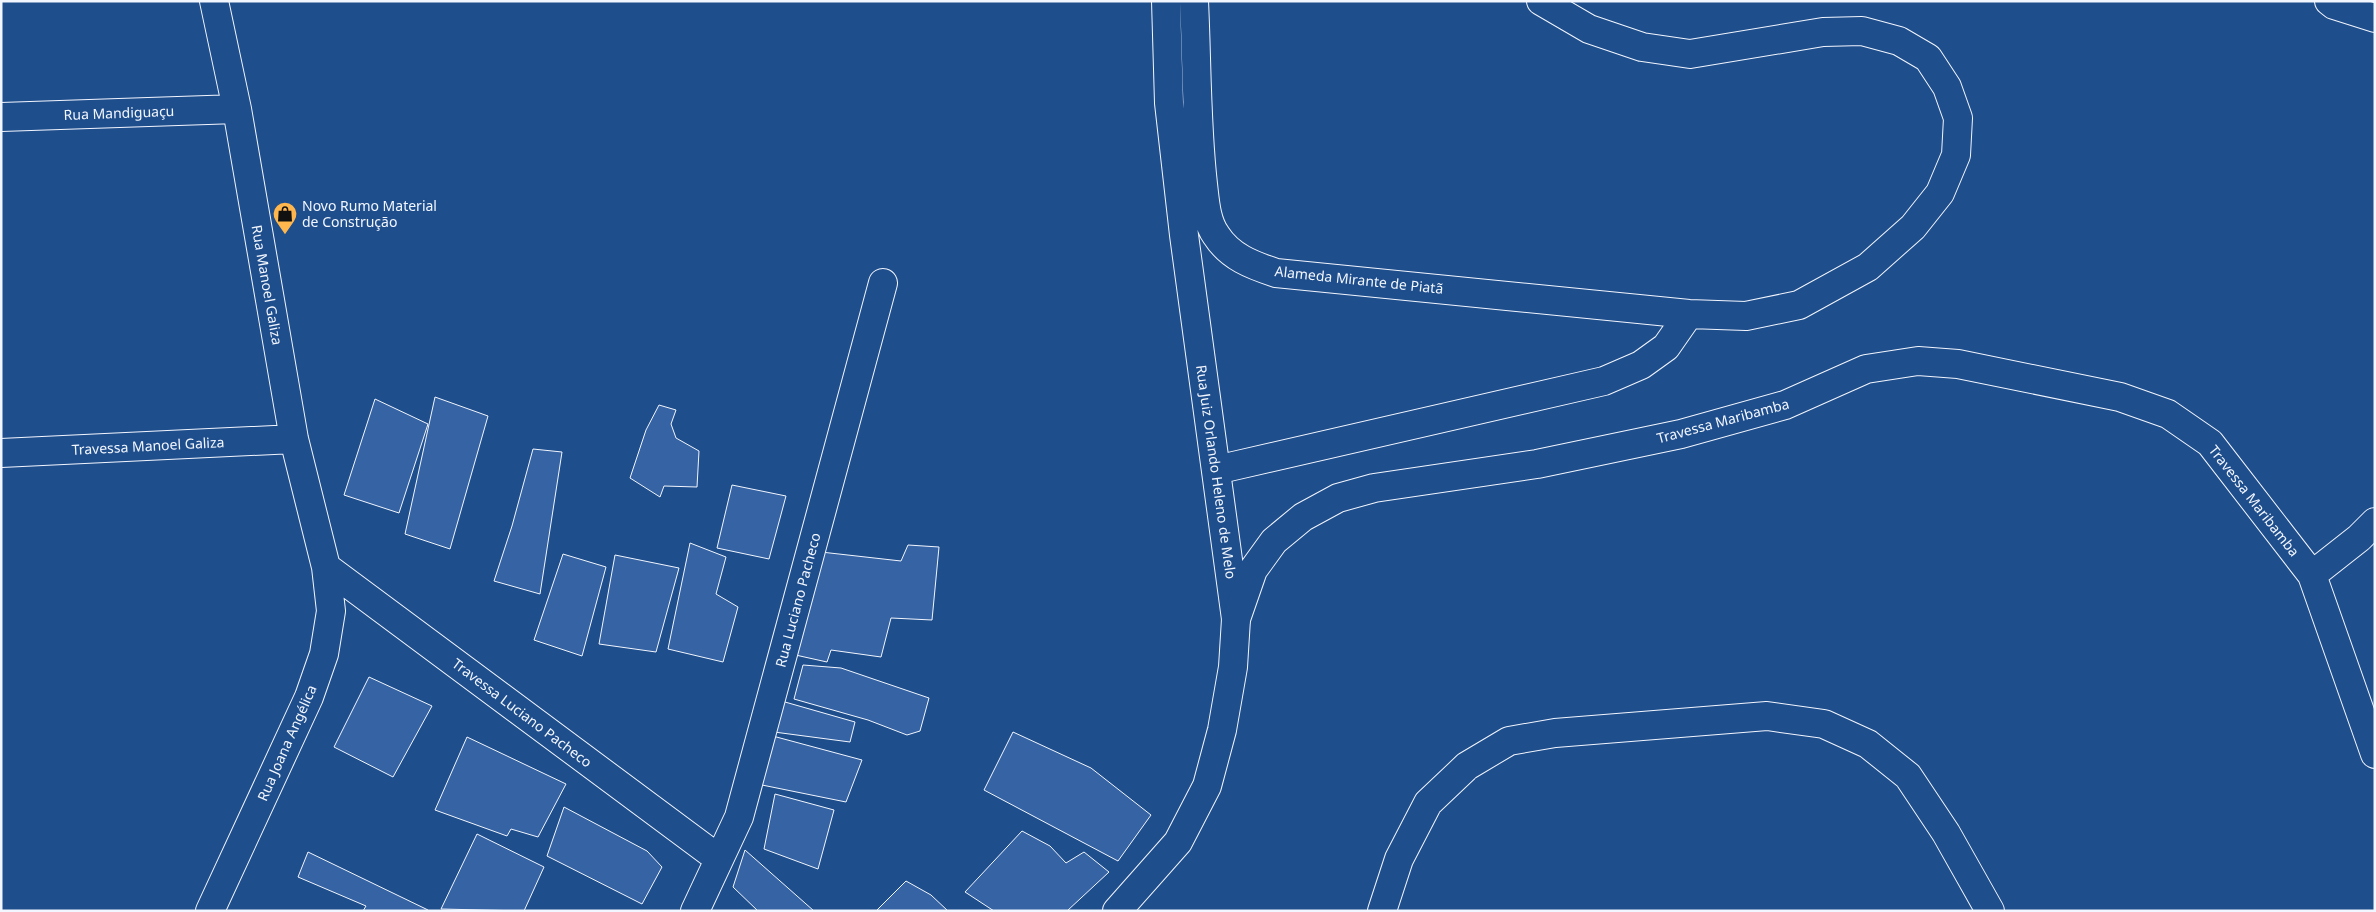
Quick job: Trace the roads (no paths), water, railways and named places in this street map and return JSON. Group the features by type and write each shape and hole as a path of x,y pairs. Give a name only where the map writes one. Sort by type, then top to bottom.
{"street":[{"name":"Rua Manoel Galiza","path":"214,1 237,109 294,439 326,567"},
{"name":"Rua Juiz Orlando Heleno de Melo","path":"1117,911 1178,842 1206,786 1222,730 1227,703 1233,667 1236,619 1184,235 1169,103 1166,1"},
{"name":"Alameda Mirante de Piatã","path":"1194,1 1200,156 1206,209 1215,234 1230,253 1250,264 1276,273 1689,314 1746,316 1799,305 1868,267 1914,227 1940,193 1956,155 1958,118 1947,87 1928,58 1899,41 1862,31 1823,32 1690,54 1642,47 1589,29 1541,1"},
{"path":"2329,1 2334,6 2375,18"},
{"name":"Rua Mandiguaçu","path":"1,117 237,109"},
{"name":"Rua Luciano Pacheco","path":"695,911 739,817 747,791 883,283"},
{"path":"1216,470 1604,380 1641,365 1666,347 1689,314"},
{"name":"Travessa Maribamba","path":"1236,619 1253,570 1274,541 1304,517 1338,498 1374,488 1537,464 1681,434 1785,405 1866,369 1918,361 1958,364 2120,397 2168,414 2210,443 2312,575 2375,754"},
{"name":"Travessa Manoel Galiza","path":"1,453 294,439"},
{"path":"2312,575 2359,538 2375,522"},
{"name":"Travessa Luciano Pacheco","path":"326,567 719,859"},
{"name":"Rua Joana Angélica","path":"210,911 309,697 324,654 331,611 326,567"},
{"path":"1382,911 1399,859 1428,803 1467,766 1509,741 1554,733 1767,716 1824,724 1868,744 1908,776 1946,834 1990,911"}],"place":[{"name":"Novo Rumo Material de Construção","path":"285,235"}]}
